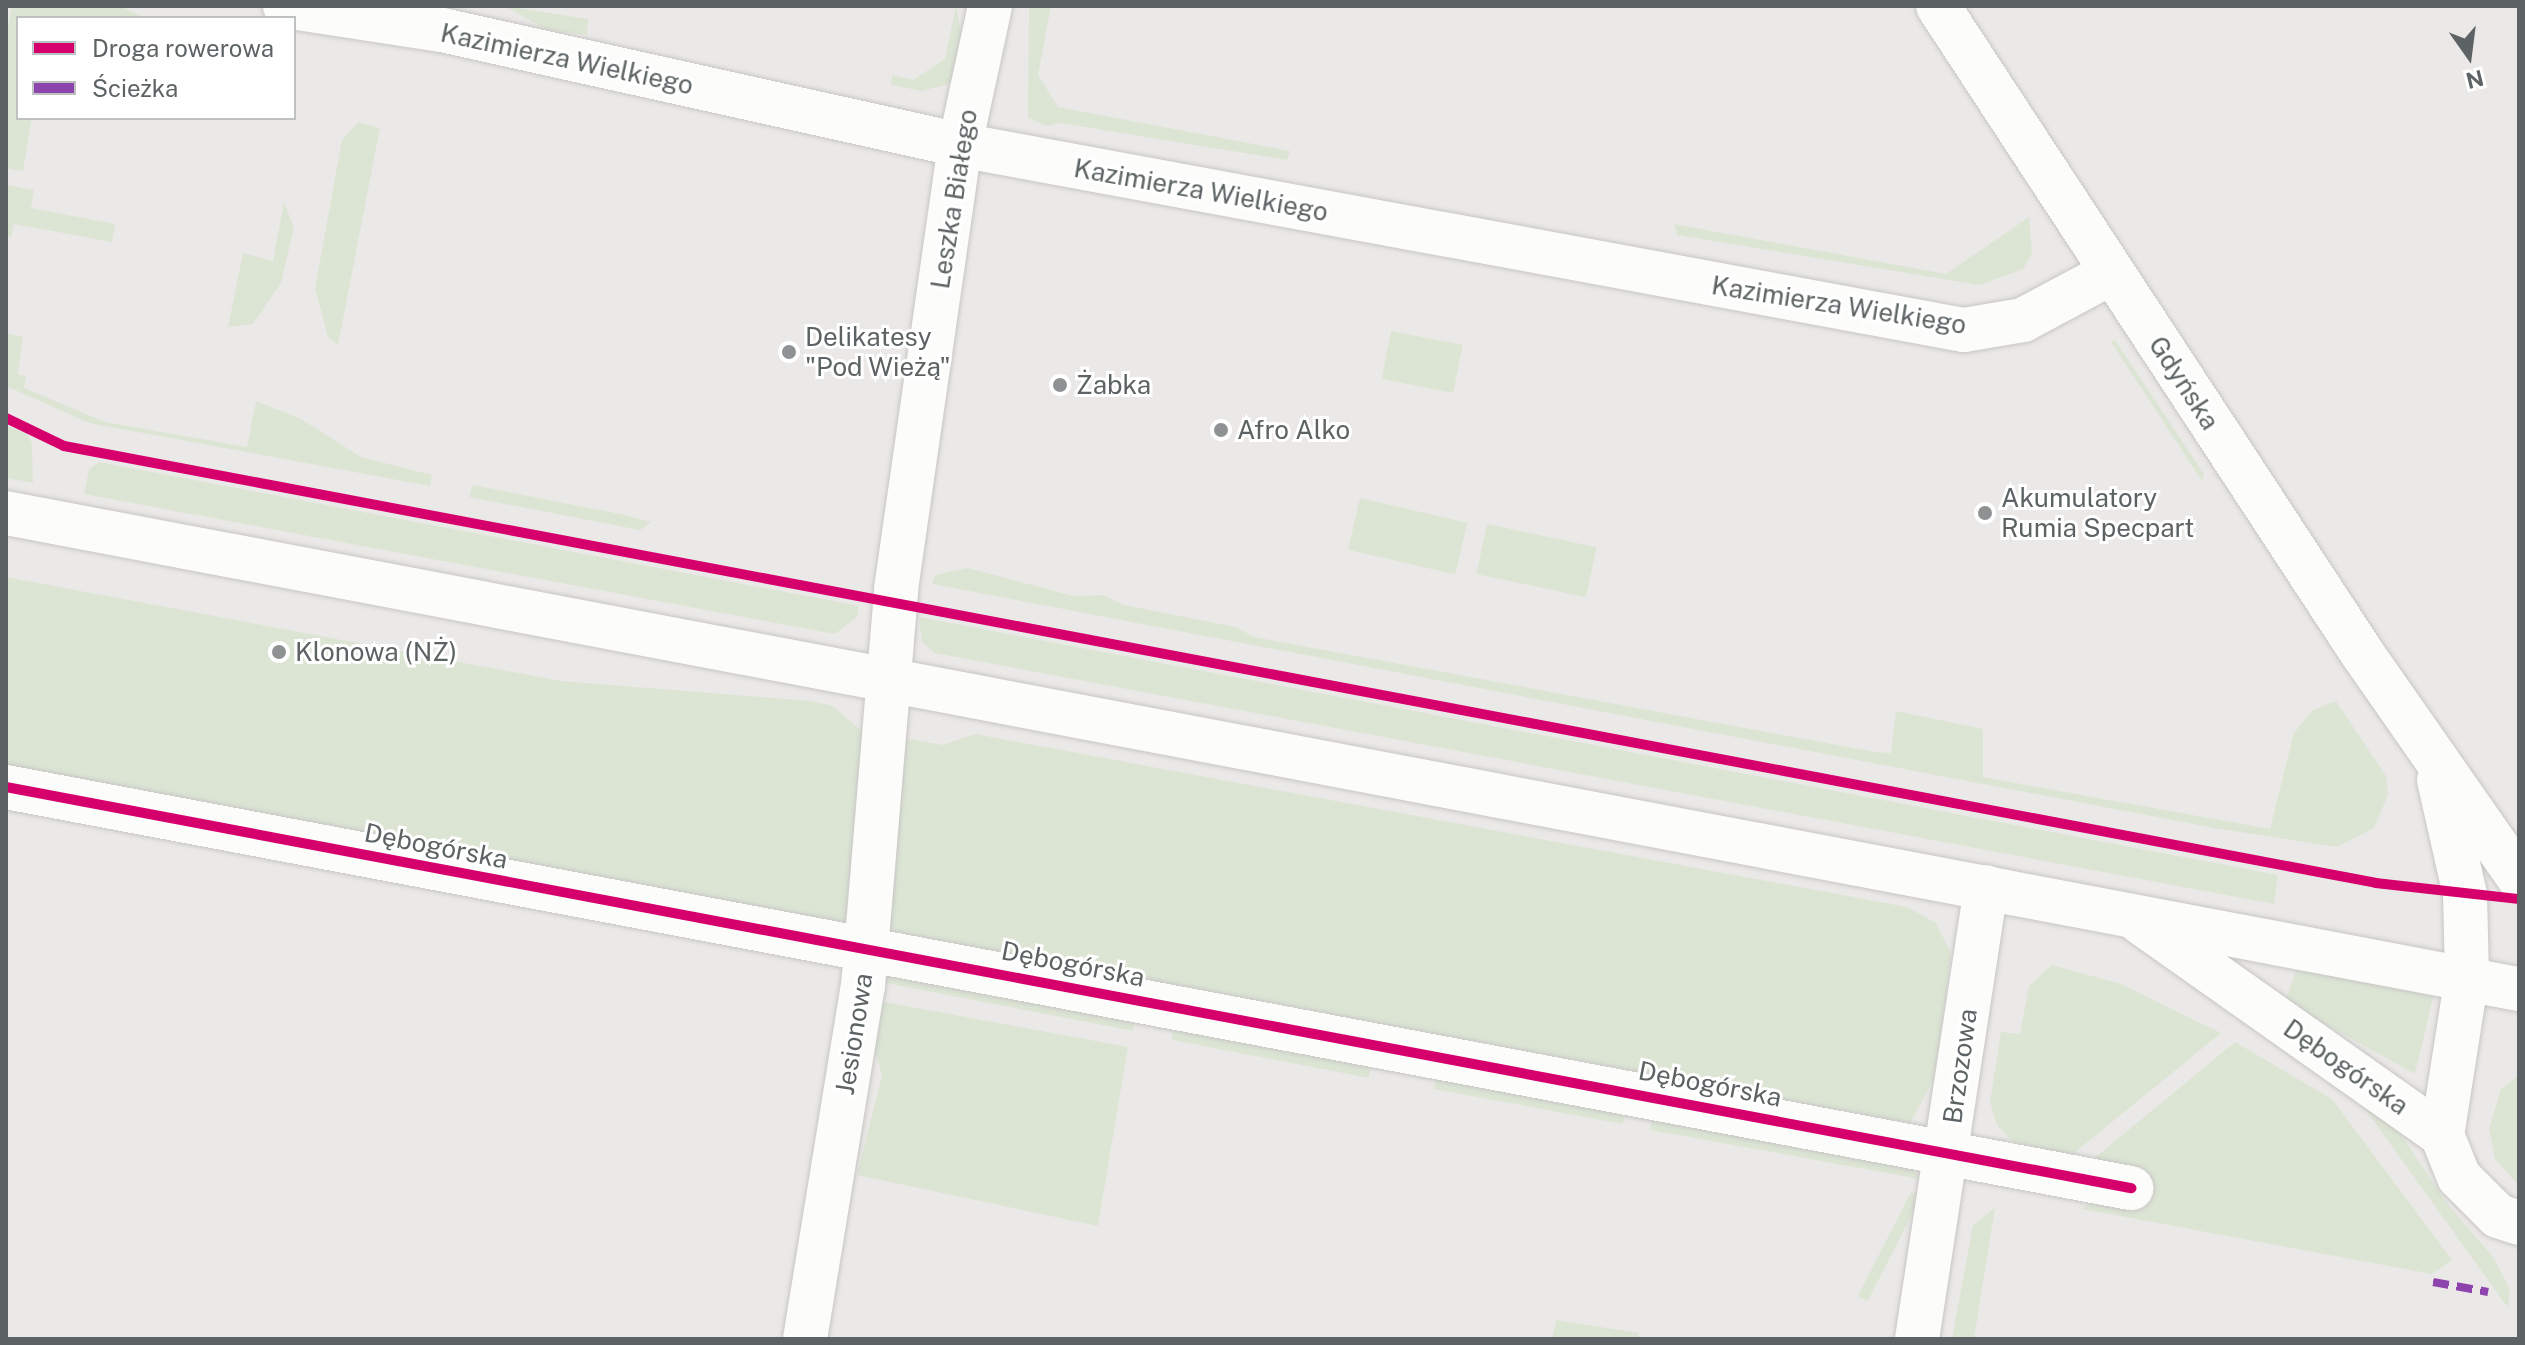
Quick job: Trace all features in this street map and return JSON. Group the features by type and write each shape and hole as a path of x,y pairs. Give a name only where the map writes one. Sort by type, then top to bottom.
{"street":[{"name":"Kazimierza Wielkiego","path":"285,6 444,18 960,145 1964,330 2023,320 2111,273"},
{"name":"Leszka Białego","path":"889,679 960,145 990,6"},
{"name":"Gdyńska","path":"1938,6 2111,273 2434,758 2519,878"},
{"name":"Dębogórska","path":"6,513 2132,916 2467,976 2519,989"},
{"name":"Jesionowa","path":"805,1339 866,947 889,679"},
{"name":"Gdyńska","path":"2434,758 2465,894 2467,976 2442,1135"},
{"name":"Dębogórska","path":"6,787 1948,1151 2131,1188"},
{"name":"Brzozowa","path":"1917,1339 1986,887"},
{"name":"Dębogórska","path":"2132,916 2442,1135"},
{"path":"2442,1135 2459,1177 2498,1216 2519,1223"}],"green space":[{"path":"17,6 120,6 142,16 16,16 16,120 32,120 23,171 6,168 6,36 11,9"},
{"path":"505,6 588,19 587,35 545,29"},
{"path":"956,6 962,40 950,84 921,91 891,85 892,75 913,80 945,59"},
{"path":"1029,6 1051,6 1038,75 1058,107 1290,151 1287,160 1060,123 1047,126 1028,118"},
{"path":"358,122 380,128 338,345 328,337 315,288 342,140"},
{"path":"6,185 34,190 31,208 115,224 112,242 14,224 11,237 6,236"},
{"path":"284,202 294,228 281,283 253,324 228,327 243,253 273,261"},
{"path":"2029,217 2032,254 2023,269 1980,285 1677,235 1674,224 1946,274"},
{"path":"1391,331 1463,345 1453,393 1382,379"},
{"path":"6,333 23,337 18,374 26,376 24,388 105,422 247,447 256,401 301,419 361,457 432,475 430,486 89,423 6,386"},
{"path":"2115,340 2204,474 2202,481 2111,342"},
{"path":"6,425 27,434 32,443 33,483 6,478"},
{"path":"99,462 859,606 857,617 835,634 84,494 89,469"},
{"path":"473,485 651,522 640,530 469,497"},
{"path":"1360,498 1467,523 1455,574 1348,550"},
{"path":"1487,524 1597,547 1586,597 1476,574"},
{"path":"968,568 1073,596 1103,595 1124,605 1236,627 1254,637 1875,752 1891,753 1896,711 1983,729 1983,777 2270,829 2294,733 2313,710 2336,701 2386,776 2388,795 2374,828 2337,847 2214,828 932,584 935,575"},
{"path":"6,577 561,681 811,701 833,706 862,731 943,745 975,734 1907,907 1936,923 1951,953 1935,1077 1910,1123 119,786 6,771"},
{"path":"919,617 2278,875 2274,904 935,653 922,642"},
{"path":"2301,956 2435,989 2415,1074 2285,1002"},
{"path":"2052,965 2121,984 2221,1033 2068,1158 2012,1141 1997,1125 1990,1102 2001,1032 2020,1034 2029,986"},
{"path":"899,973 1136,1014 1133,1031 881,982 883,975"},
{"path":"879,1001 1128,1047 1098,1226 857,1175 882,1076 874,1047"},
{"path":"1175,1021 1372,1059 1369,1078 1171,1040"},
{"path":"2235,1042 2332,1099 2452,1260 2432,1274 2082,1209 2094,1200 2140,1204 2152,1197 2150,1174 2091,1161"},
{"path":"1437,1074 1625,1111 1623,1124 1434,1089"},
{"path":"2519,1075 2519,1186 2495,1159 2489,1129 2501,1089"},
{"path":"2350,1088 2402,1136 2446,1202 2493,1257 2510,1289 2508,1308"},
{"path":"1652,1116 1904,1155 1920,1179 1650,1130"},
{"path":"1911,1192 1921,1197 1868,1301 1858,1296"},
{"path":"1995,1208 1974,1339 1952,1339 1973,1225"},
{"path":"1556,1320 1639,1333 1638,1339 1552,1339"}],"marked path":[{"path":"2433,1282 2488,1292"}],"cycle path":[{"path":"6,418 64,446 2376,883 2519,899"},
{"path":"6,787 2131,1188"}],"place":[{"name":"Delikatesy \"Pod Wieżą\"","path":"789,352"},
{"name":"Żabka","path":"1060,385"},
{"name":"Afro Alko","path":"1221,430"},
{"name":"Akumulatory Rumia Specpart","path":"1985,513"},
{"name":"Klonowa (NŻ)","path":"279,652"}]}
